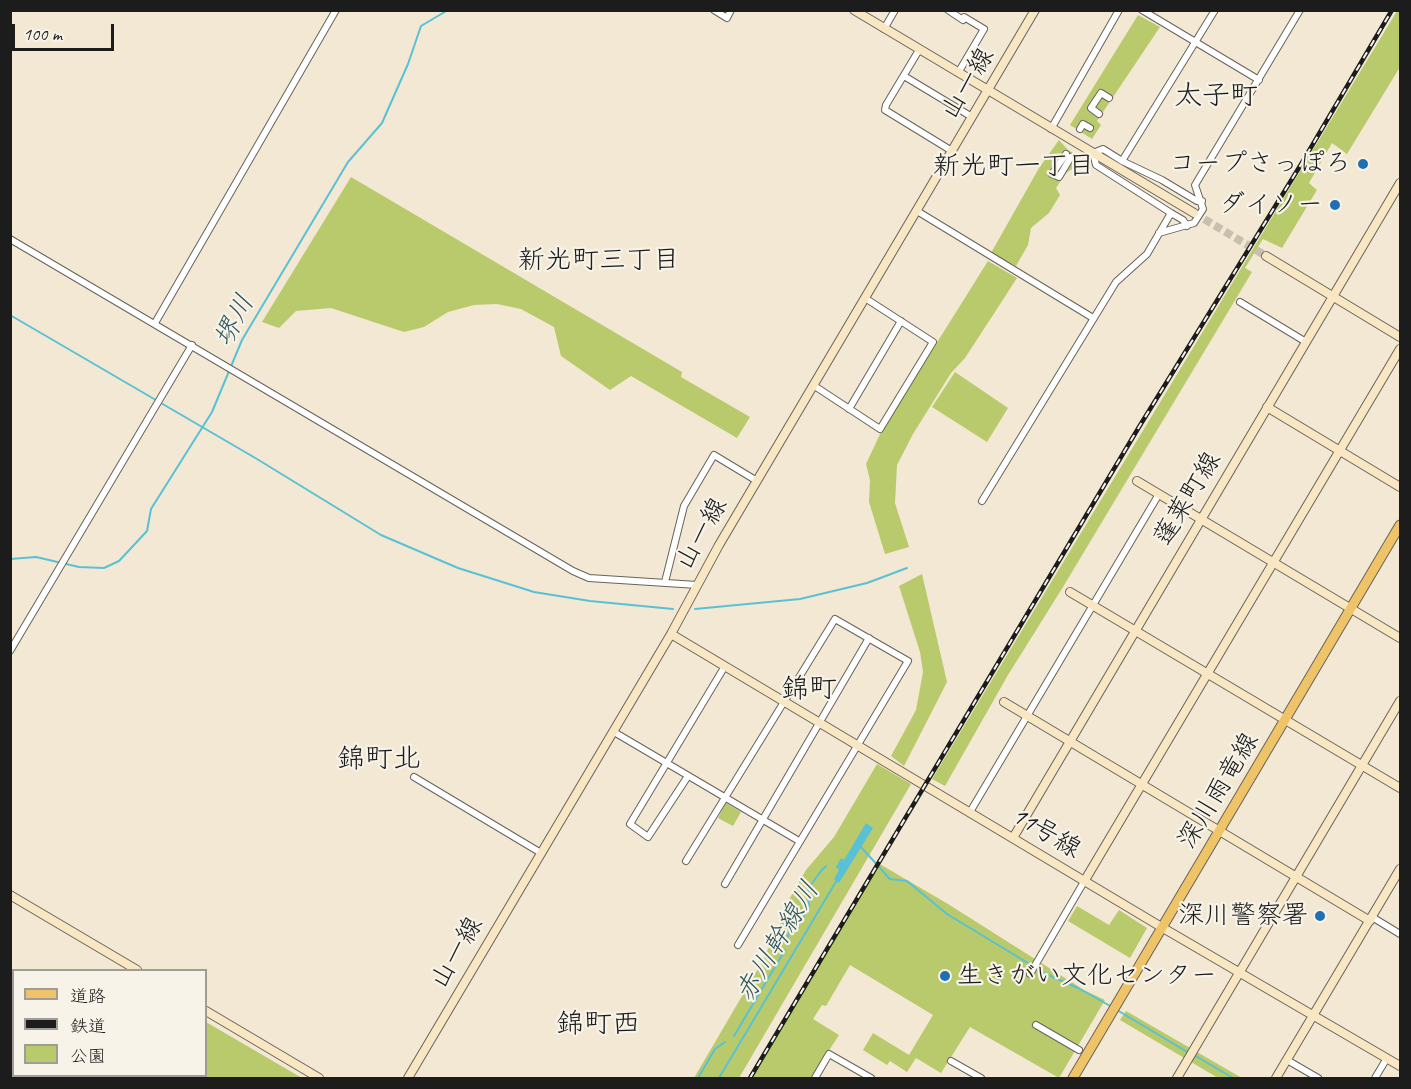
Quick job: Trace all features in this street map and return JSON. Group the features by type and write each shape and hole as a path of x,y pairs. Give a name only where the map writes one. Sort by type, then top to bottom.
{"main road":[{"name":"深川雨竜線","path":"1073,1078 1401,525"}],"street":[{"path":"155,323 336,10"},
{"path":"714,10 727,18 731,10"},
{"path":"854,10 1194,213"},
{"path":"884,29 896,10"},
{"path":"948,10 963,20 968,10"},
{"path":"1051,129 1119,10"},
{"path":"1143,10 1259,80"},
{"path":"1122,160 1215,10"},
{"path":"1159,233 1194,223 1203,209 1195,185 1300,10"},
{"name":"山一線","path":"408,1078 614,732 757,481 1033,11"},
{"path":"958,73 984,29 964,17"},
{"path":"920,50 885,110 952,151"},
{"path":"904,76 972,117"},
{"path":"1099,114 1091,108 1101,93 1109,98"},
{"path":"1080,129 1083,124 1090,128"},
{"path":"1093,153 1103,148 1197,201 1202,201"},
{"path":"1093,153 1096,165 1183,220 1187,226"},
{"name":"蓬莱町線","path":"1013,838 1400,185"},
{"path":"917,211 1093,318"},
{"path":"982,501 1116,282 1140,262 1171,213"},
{"path":"10,239 573,572 589,578 697,585"},
{"path":"1266,256 1401,337"},
{"path":"813,385 880,429 933,342 865,298"},
{"path":"1240,302 1306,342"},
{"path":"849,409 901,321"},
{"path":"10,651 192,345"},
{"path":"1030,974 1401,349"},
{"path":"1267,407 1401,487"},
{"path":"665,582 684,506 714,455 757,481"},
{"path":"1137,481 1401,638"},
{"path":"970,812 1159,494"},
{"path":"1070,592 1401,788"},
{"path":"686,861 835,619 908,661 738,945"},
{"name":"11号線","path":"671,634 1163,928 1401,1066"},
{"path":"725,884 869,638"},
{"path":"688,776 648,837 630,824 725,666"},
{"path":"1177,1078 1401,701"},
{"path":"1004,702 1297,877 1401,934"},
{"path":"614,732 799,841"},
{"path":"414,777 541,853"},
{"path":"1276,1078 1401,869"},
{"path":"10,895 135,969"},
{"path":"207,1012 319,1078"},
{"path":"1036,1025 1079,1050"},
{"path":"815,1078 829,1053 870,1078"},
{"path":"1375,1078 1387,1058"},
{"path":"1287,1060 1318,1078"},
{"path":"951,1061 981,1078"}],"green space":[{"path":"1397,11 1400,11 1400,67 1347,154 1332,143 1309,183 1317,190 1282,248 1263,239 1245,268 1252,272 1008,675 945,786 932,779"},
{"path":"1138,15 1160,27 1097,121 1101,125 1092,139 1070,125"},
{"path":"1059,140 1068,150 1080,157 1079,165 1066,173 1056,188 1060,195 1049,213 1031,228 1028,245 1016,266 991,253 1039,168"},
{"path":"351,177 682,372 681,377 750,417 737,438 631,376 610,390 561,356 554,327 521,309 497,304 474,305 448,312 424,327 404,332 331,308 296,311 279,328 262,322"},
{"path":"988,261 1017,278 965,358 951,373 913,434 897,465 895,503 909,547 885,554 869,502 870,480 866,464 881,432"},
{"path":"955,372 1008,408 987,442 932,407"},
{"path":"922,574 947,682 904,766 891,756 916,710 923,672 920,652 899,586"},
{"path":"877,764 911,784 739,1078 694,1078 759,967 781,923 779,917 806,870 834,837"},
{"path":"726,803 741,812 733,826 718,818"},
{"path":"878,863 948,904 1084,990 1105,1000 1059,1078 970,1027 941,1073 916,1058 907,1072 890,1061 887,1065 863,1050 873,1033 909,1055 933,1015 850,965 826,1006 822,1005 813,1019 839,1035 811,1078 750,1078"},
{"path":"1077,906 1109,925 1119,910 1147,928 1130,958 1068,921"},
{"path":"1126,1011 1242,1078 1218,1078 1120,1020"},
{"path":"207,1023 302,1078 89,1078 207,1077"}],"water":[{"path":"866,823 873,828 839,883 834,879 839,870 836,867 841,858 844,860"}],"waterway":[{"name":"堺川","path":"10,559 36,557 79,567 104,568 119,561 147,531 151,509 212,412 242,340 348,162 382,123 408,64 421,26 448,10"},
{"path":"10,315 257,459 381,535 458,568 534,592 590,601 673,609"},
{"path":"695,609 800,599 867,583 907,568"},
{"path":"860,846 890,879 907,881 947,914 1046,974 1112,1007"},
{"path":"787,938 792,927 802,919 809,907 808,889 826,866"},
{"name":"赤川幹線川","path":"719,1078 837,880"},
{"path":"734,1036 785,950"},
{"path":"1117,1010 1189,1053"},
{"path":"698,1078 715,1049 725,1042"},
{"path":"1194,1055 1233,1078"}],"tunnel":[{"path":"1194,213 1266,256"}],"railway":[{"path":"750,1078 1139,427 1300,166 1392,10"}],"place":[{"name":"コープさっぽろ","path":"1363,164"},
{"name":"ダイソー","path":"1335,205"},
{"name":"深川警察署","path":"1320,916"},
{"name":"生きがい文化センター","path":"945,976"}],"district":[{"name":"太子町","path":"1216,97"},
{"name":"新光町一丁目","path":"1014,167"},
{"name":"新光町三丁目","path":"599,261"},
{"name":"錦町","path":"809,690"},
{"name":"錦町北","path":"379,760"},
{"name":"錦町西","path":"598,1025"}]}
